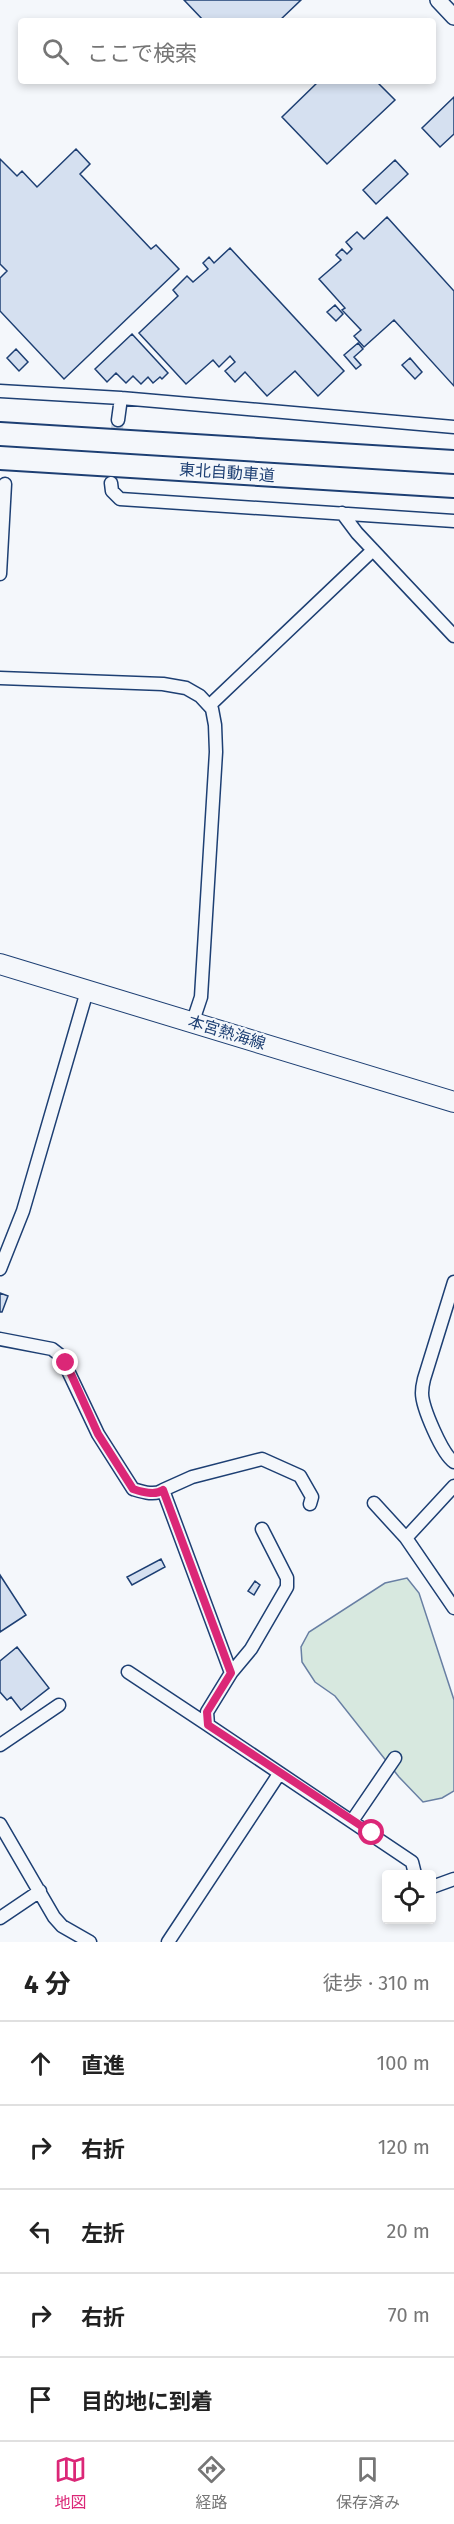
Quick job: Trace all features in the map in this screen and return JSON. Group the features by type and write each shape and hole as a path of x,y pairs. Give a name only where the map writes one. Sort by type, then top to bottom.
{"highway":[{"name":"東北自動車道","path":"0,434 454,462"},
{"name":"東北自動車道","path":"0,458 454,486"}],"main road":[{"name":"本宮熱海線","path":"0,964 194,1021 454,1102"}],"street":[{"path":"438,0 454,17"},
{"path":"0,391 121,398 454,427"},
{"path":"118,420 121,398"},
{"path":"111,483 112,491 120,500 454,521"},
{"path":"0,574 5,484"},
{"path":"342,513 373,550 454,636"},
{"path":"210,705 373,550"},
{"path":"0,678 163,684 186,688 210,705 215,725 216,752 201,997 194,1021"},
{"path":"0,1269 22,1211 87,991"},
{"path":"454,1282 424,1379 422,1395 440,1447 447,1457 454,1461"},
{"path":"0,1339 52,1349 61,1356 98,1434 133,1489 159,1493 192,1477 262,1459 300,1476 312,1497 310,1504"},
{"path":"406,1538 454,1486"},
{"path":"163,1490 231,1673"},
{"path":"374,1503 406,1538 454,1608"},
{"path":"208,1725 207,1712 231,1673 251,1649 287,1587 287,1578 262,1529"},
{"path":"128,1672 412,1862 414,1870"},
{"path":"0,1745 59,1705"},
{"path":"352,1821 395,1758"},
{"path":"168,1942 279,1774"},
{"path":"0,1824 54,1917 62,1926 90,1942"},
{"path":"436,1886 454,1879"},
{"path":"0,1917 40,1892"}],"shaded area":[{"path":"407,1578 419,1593 454,1700 454,1791 442,1798 423,1802 399,1777 335,1696 315,1682 302,1662 301,1647 309,1632 385,1583"}],"building":[{"path":"184,0 301,0 282,18 201,18"},
{"path":"316,84 379,84 395,100 327,164 282,117"},
{"path":"454,97 454,134 440,147 422,128"},
{"path":"76,149 90,164 80,174 151,249 156,245 179,269 64,379 0,311 0,278 7,271 0,264 0,159 17,176 22,171 37,187"},
{"path":"395,160 408,174 376,204 363,190"},
{"path":"387,217 454,291 454,386 394,320 364,347 354,336 361,330 342,310 345,308 319,279 341,260 336,255 342,249 347,254 352,249 346,242 357,232 364,239"},
{"path":"230,248 344,371 318,396 295,371 267,396 245,372 235,382 225,371 235,362 230,356 219,367 213,360 186,384 139,333 178,296 173,290 187,276 193,282 208,269 203,263 209,257 214,263"},
{"path":"335,305 343,314 336,321 327,312"},
{"path":"132,334 168,373 153,383 148,377 141,384 133,376 126,383 116,373 107,382 95,369"},
{"path":"358,343 363,349 354,357 361,365 356,369 344,355"},
{"path":"16,349 28,362 19,371 7,358"},
{"path":"410,358 422,372 415,379 402,365"},
{"path":"0,1293 8,1296 2,1312 0,1312"},
{"path":"161,1559 165,1567 132,1585 127,1577"},
{"path":"0,1575 26,1615 0,1632"},
{"path":"255,1581 260,1585 254,1595 248,1591"},
{"path":"17,1647 49,1688 21,1710 11,1697 7,1700 0,1692 0,1661"}],"tunnel":[{"path":"111,483 118,420"}],"route":[{"path":"66,1363 98,1434 133,1489 159,1493 163,1490 231,1673 207,1712 208,1725 372,1833"}]}
